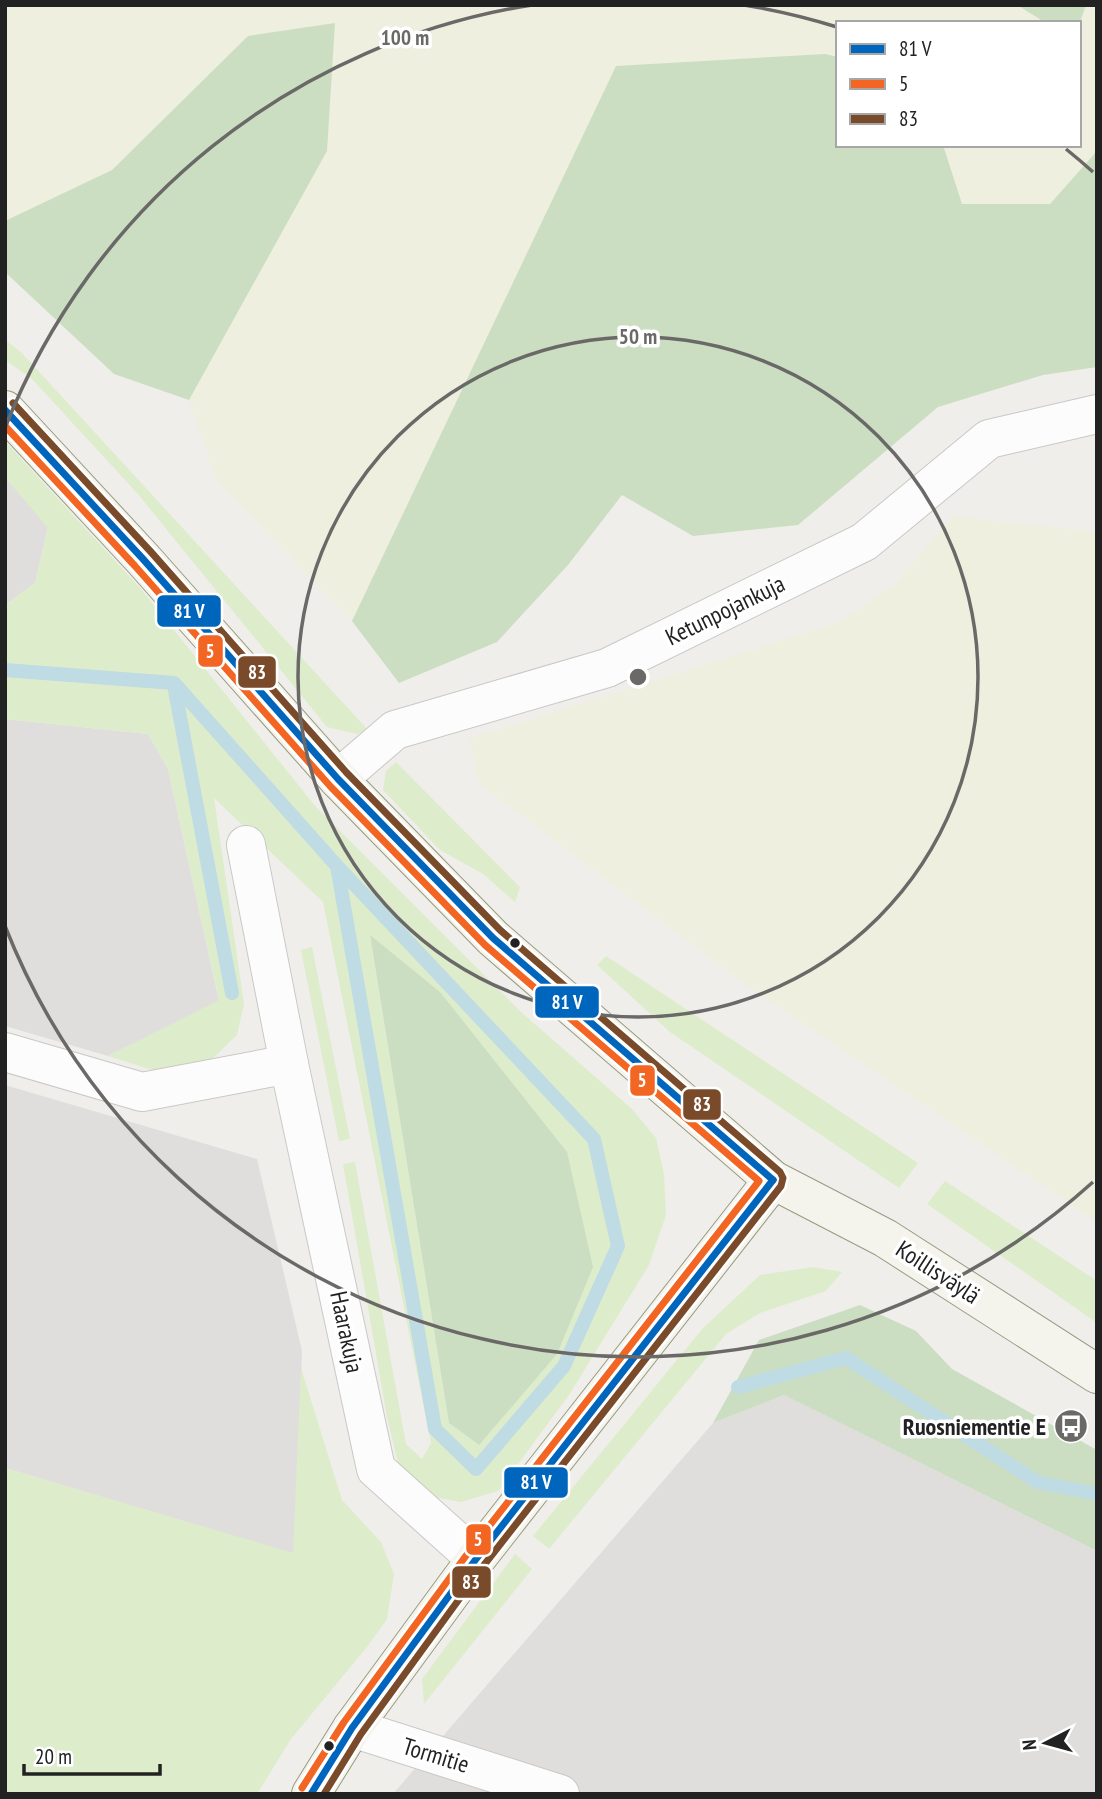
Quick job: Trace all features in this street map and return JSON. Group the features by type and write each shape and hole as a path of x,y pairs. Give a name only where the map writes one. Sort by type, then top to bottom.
{"street":[{"name":"Koillisväylä","path":"5,410 143,559 338,779 493,938 773,1180 885,1238 1097,1374"},
{"name":"Ketunpojankuja","path":"338,779 395,730 607,668 864,542 989,439 1097,414"},
{"name":"Haarakuja","path":"246,845 289,1064 376,1469 476,1559"},
{"path":"5,1052 142,1092 289,1064"},
{"path":"311,1794 352,1728 476,1559 773,1180"},
{"name":"Tormitie","path":"352,1728 560,1794"}],"shaded area":[{"path":"5,477 48,527 35,583 5,605"},
{"path":"5,719 148,734 168,769 219,1001 108,1056 5,1026"},
{"path":"5,1085 257,1159 302,1351 294,1554 5,1468"},
{"path":"784,1395 1097,1551 1097,1794 393,1794 713,1423"}],"green space":[{"path":"5,5 1017,5 1043,21 836,21 836,57 825,54 616,67 352,621 216,480 189,400 327,151 248,36 112,170 5,221"},
{"path":"1017,5 1086,5 1080,21 1043,21"},
{"path":"1086,5 1097,5 1097,151 1050,204 962,204 944,147 1081,147 1080,21"},
{"path":"335,23 327,151 189,400 114,374 5,272 5,221 112,170 248,36"},
{"path":"825,54 836,57 836,147 944,147 962,204 1050,204 1097,151 1097,367 1043,375 938,407 798,525 693,536 622,495 568,565 497,642 399,683 352,621 616,66"},
{"path":"5,340 21,352 368,730 357,734 327,727 137,493 32,379 5,360"},
{"path":"5,441 141,589 316,807 521,1012 632,1109 656,1138 664,1174 666,1215 649,1265 569,1395 498,1491 461,1502 428,1496 398,1463 387,1417 343,1164 355,1162 406,1444 422,1459 431,1443 323,902 214,798 244,1004 237,1035 208,1063 156,1071 108,1056 219,1000 168,769 148,734 5,719 5,605 35,583 48,528 5,477","holes":["370,936 440,992 479,1445 449,1423"]},
{"path":"953,516 1097,532 1097,1222 752,989 479,783 469,739 839,622 894,585"},
{"path":"396,762 520,887 515,902 483,874 440,850 383,790 386,771"},
{"path":"370,935 440,992 567,1152 593,1267 557,1354 479,1445 449,1423"},
{"path":"312,947 350,1139 339,1141 301,950"},
{"path":"606,956 918,1163 899,1188 670,1032 597,965"},
{"path":"945,1181 1097,1281 1097,1323 927,1204"},
{"path":"813,1267 842,1272 826,1291 760,1313 726,1334 549,1549 533,1536 703,1328 760,1275"},
{"path":"860,1305 916,1331 952,1369 1097,1450 1097,1551 784,1395 713,1423 759,1340"},
{"path":"301,1368 342,1500 381,1542 394,1574 387,1619 291,1739 257,1794 5,1794 5,1468 293,1553"},
{"path":"515,1554 532,1569 424,1704 422,1679"}],"waterway":[{"path":"5,670 174,683 337,866 594,1139 618,1246 564,1366 476,1469 435,1429 337,866"},
{"path":"174,685 232,993"},
{"path":"738,1387 846,1358 1037,1482 1097,1494"}],"transit line":[{"name":"83","path":"13,403 151,552 346,772 500,930 780,1172 783,1178 781,1186 484,1565 361,1734 324,1794"},
{"path":"5,410 143,559 338,779 493,938 773,1180"},
{"name":"5","path":"5,426 135,566 330,786 485,945 759,1181 468,1553 344,1722 302,1788"},
{"path":"311,1794 352,1728 476,1559 773,1180"}],"place":[{"name":"Ruosniementie E","path":"1071,1426"}]}
